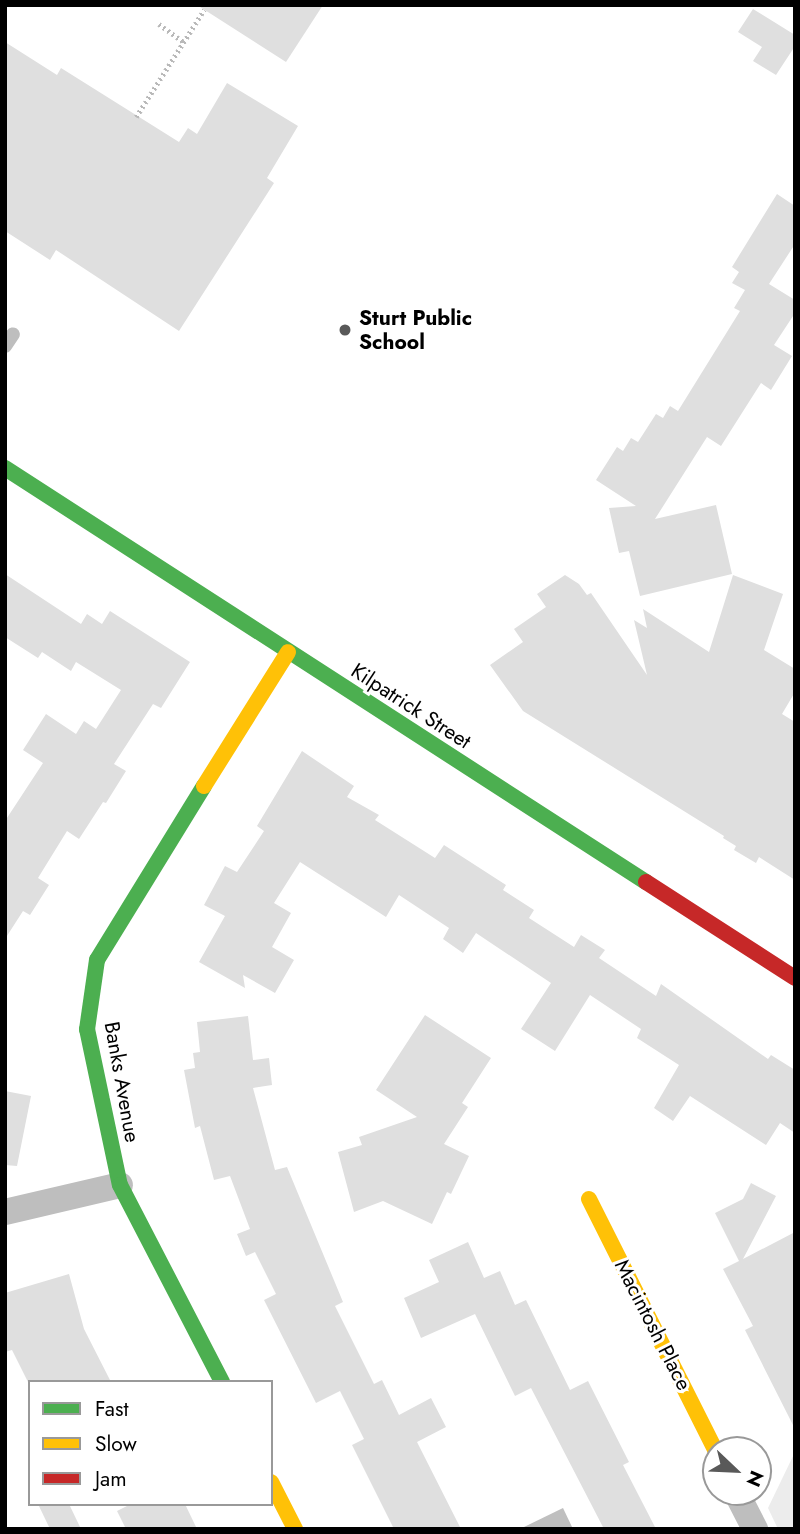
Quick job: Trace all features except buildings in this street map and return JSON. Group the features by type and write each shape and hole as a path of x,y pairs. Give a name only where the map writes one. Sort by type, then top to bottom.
{"street":[{"name":"Kilpatrick Street","path":"5,468 795,978"},
{"name":"Banks Avenue","path":"221,1380 120,1185 87,1029 97,960 288,652"},
{"path":"5,1212 120,1185"},
{"name":"Macintosh Place","path":"589,1199 708,1436"},
{"path":"273,1486 295,1529"},
{"path":"743,1506 755,1529"}],"path":[{"path":"136,117 204,10"},
{"path":"159,24 184,42"}],"shaded area":[{"path":"795,1452 795,1529 778,1529 768,1508 772,1506 772,1500"},
{"path":"563,1508 573,1529 524,1529 524,1527"}],"traffic: fast":[{"path":"5,468 646,882"},
{"path":"204,786 97,960 87,1029 120,1185 221,1380"}],"traffic: slow":[{"path":"204,786 288,652"},
{"path":"589,1199 708,1436"},
{"path":"273,1486 295,1529"}],"traffic: jam":[{"path":"646,882 795,978"}],"place":[{"name":"Sturt Public School","path":"345,330"}]}
